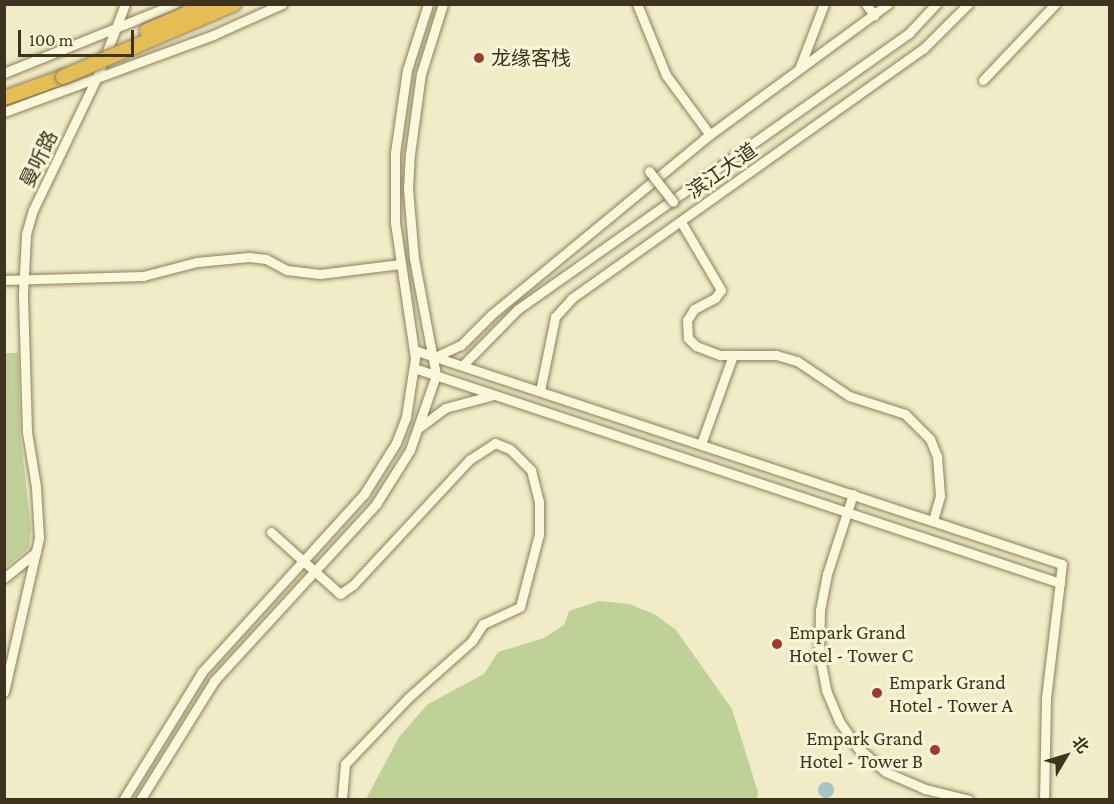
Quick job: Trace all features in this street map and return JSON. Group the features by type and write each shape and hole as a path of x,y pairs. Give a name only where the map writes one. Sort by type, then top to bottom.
{"highway":[{"path":"4,90 63,73 208,4"},
{"path":"4,98 234,4"}],"street":[{"name":"曼听路","path":"4,692 36,552 39,516 27,432 23,280 29,222 98,75 125,4"},
{"path":"4,73 174,4"},
{"path":"4,112 98,75 213,35 282,4"},
{"path":"123,800 202,672 302,564 383,469 406,417 414,368 414,350 400,264 393,189 398,113 428,4"},
{"path":"140,800 214,681 313,574 396,477 418,429 436,375 414,259 408,189 413,115 443,4"},
{"path":"638,4 666,75 710,135"},
{"path":"799,69 824,4"},
{"path":"866,4 874,15"},
{"name":"滨江大道","path":"434,357 461,345 492,314 710,135 888,4"},
{"path":"463,365 518,309 673,202 909,33 936,4"},
{"name":"滨江大道","path":"540,391 553,324 562,307 923,49 968,4"},
{"path":"983,80 1055,4"},
{"path":"420,27 435,31"},
{"path":"649,171 673,202"},
{"path":"681,222 721,290 715,298 694,309 687,320 688,338 708,352 733,355 776,355 797,361 849,396 905,414 930,439 941,477 933,521"},
{"path":"4,280 143,276 197,262 249,257 267,259 287,270 320,274 400,264"},
{"path":"414,350 1062,564 1046,698 1044,800"},
{"path":"701,444 733,355"},
{"path":"414,368 1060,583"},
{"path":"418,429 454,404 498,395"},
{"path":"271,532 313,574 340,594 352,585 469,460 495,443 510,449 531,470 539,502 538,534 519,607 483,624 472,641 408,698 345,764 342,800"},
{"path":"853,494 820,610 819,653 826,690 839,721 857,747 886,772 925,789 969,800"},
{"path":"4,578 36,552"},
{"path":"921,800 925,789"}],"green space":[{"path":"5,353 18,353 20,432 31,528 29,548 5,568"},
{"path":"599,601 629,604 656,615 676,630 732,709 758,792 757,799 366,799 399,737 428,704 484,674 498,652 544,638 564,625 569,611"}],"water":[{"path":"826,782 832,784 834,790 832,796 826,798 820,796 818,790 820,784"}],"place":[{"name":"龙缘客栈","path":"479,58"},
{"name":"Empark Grand Hotel - Tower C","path":"777,644"},
{"name":"Empark Grand Hotel - Tower A","path":"877,693"},
{"name":"Empark Grand Hotel - Tower B","path":"935,750"}]}
